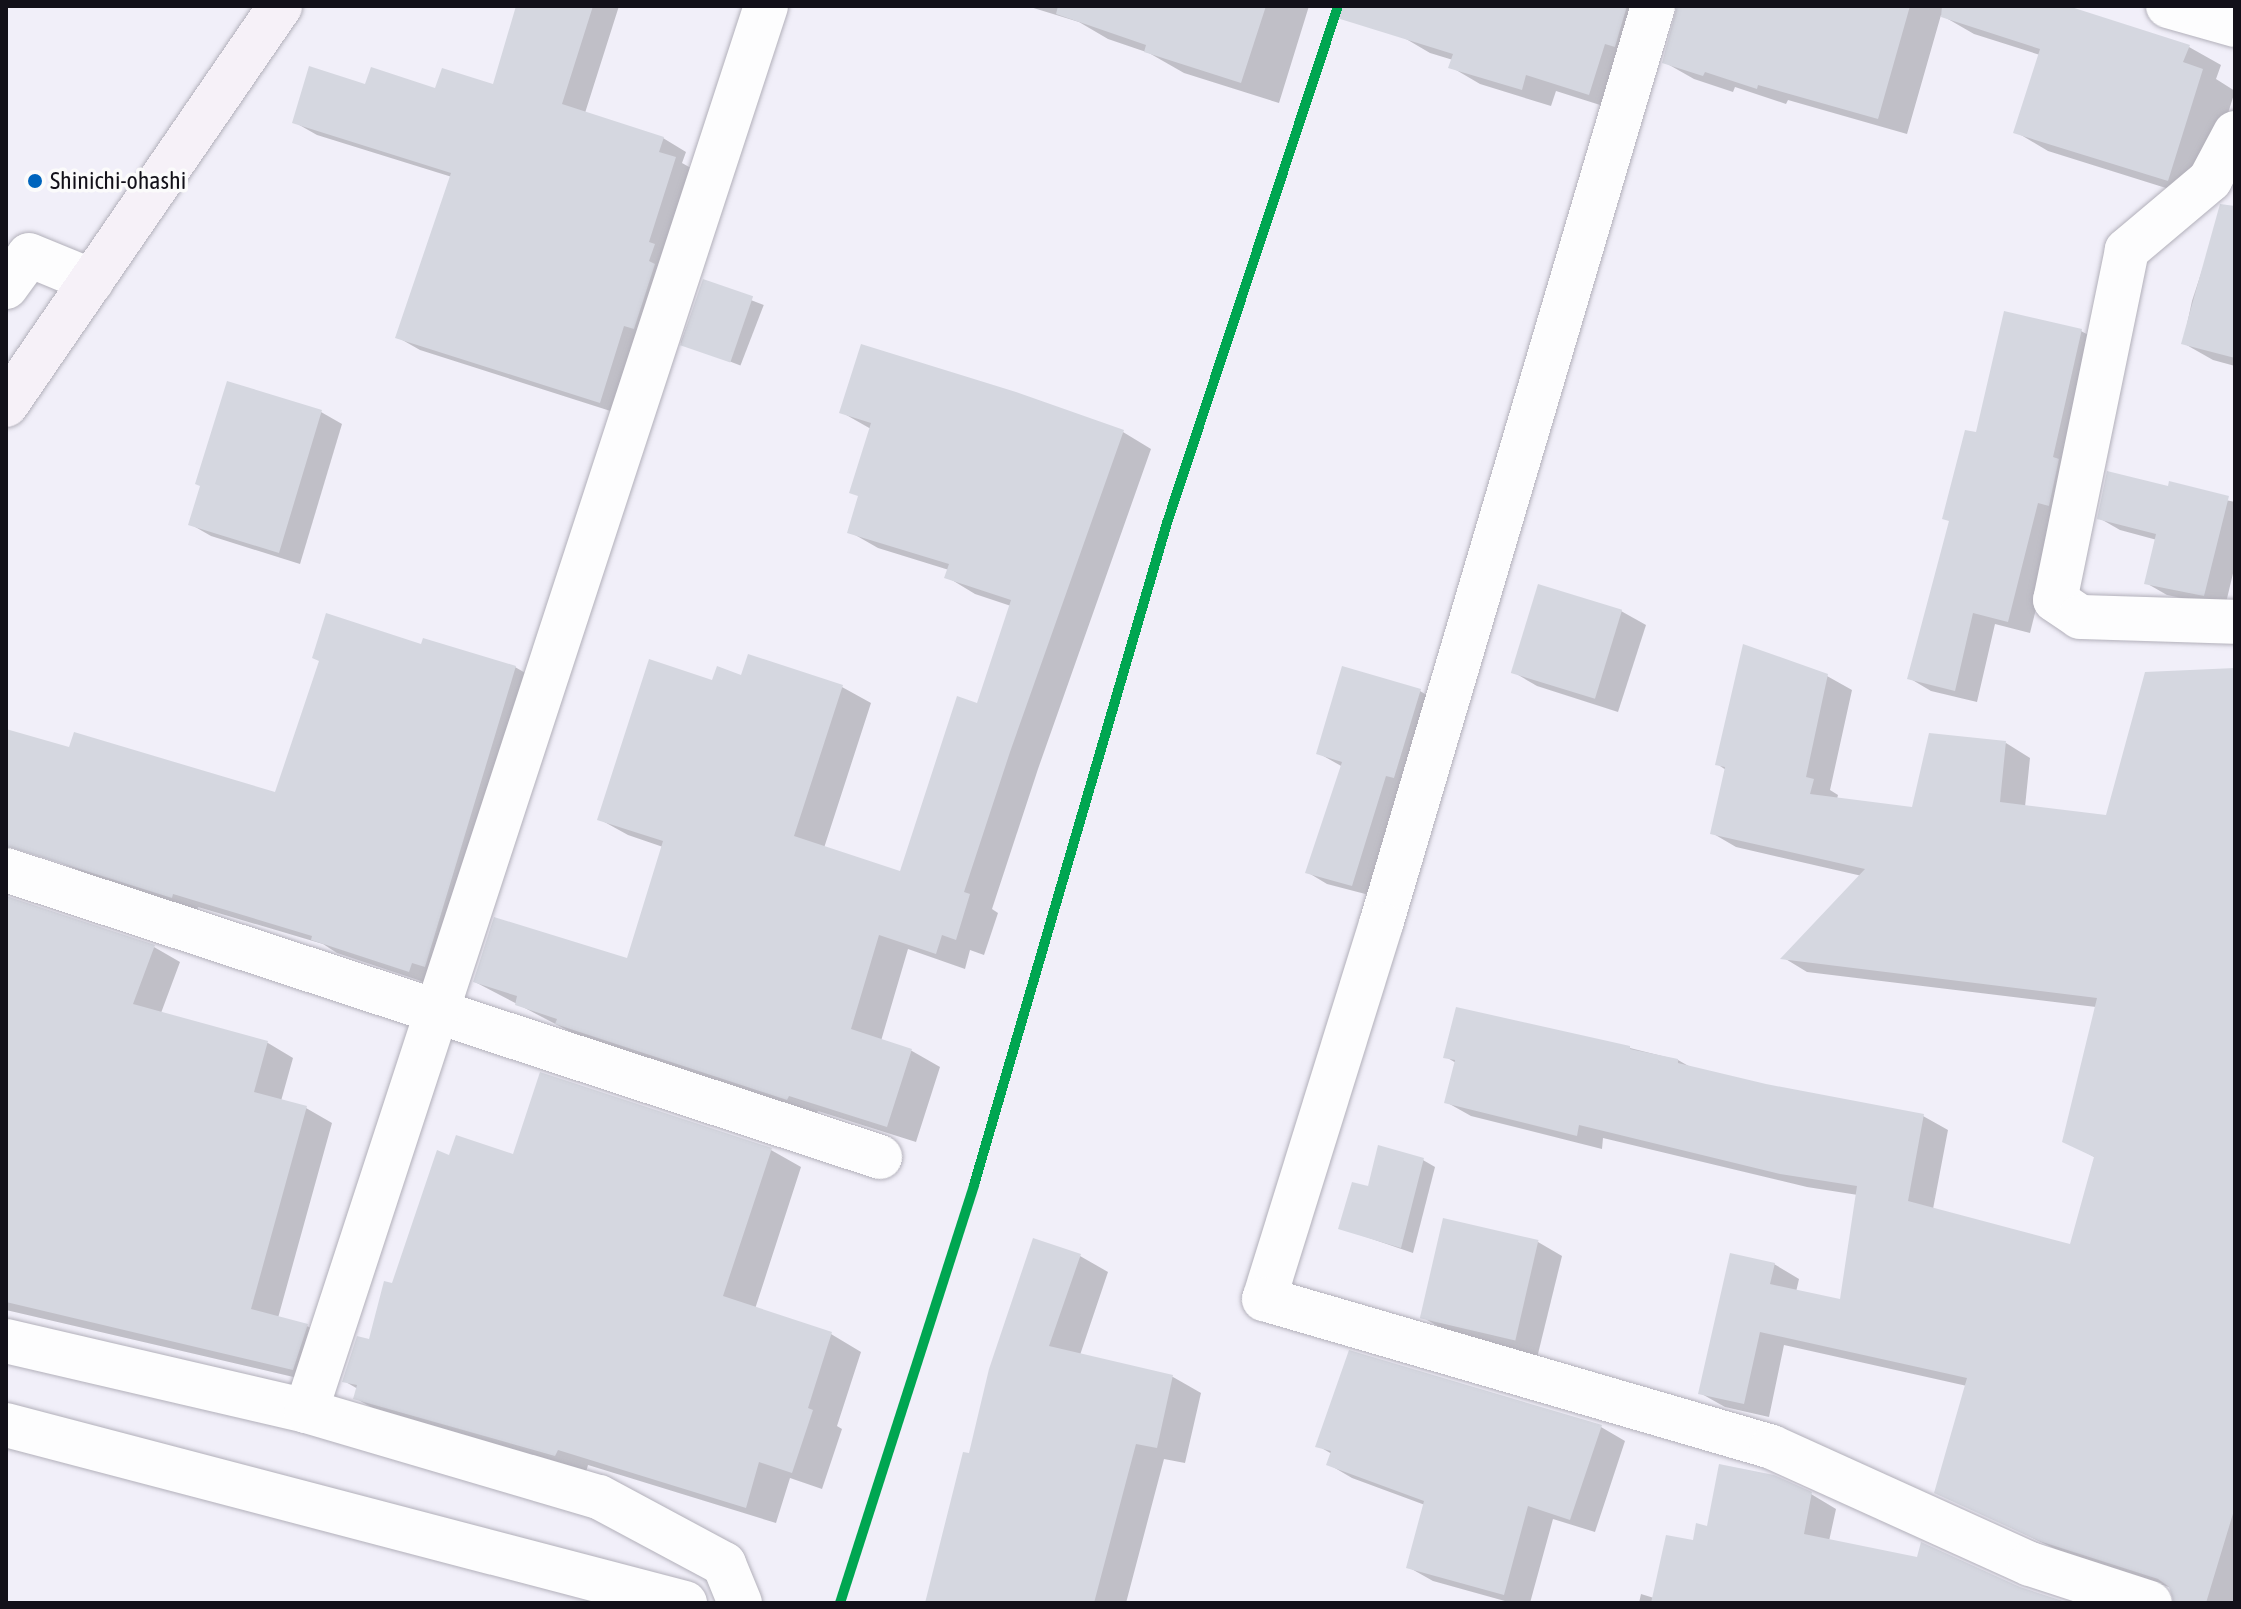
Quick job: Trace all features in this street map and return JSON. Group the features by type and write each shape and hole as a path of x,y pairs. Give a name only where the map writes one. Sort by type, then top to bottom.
{"highway":[{"path":"6,405 280,6"}],"street":[{"path":"306,1411 766,6"},
{"path":"1653,6 1386,909 1264,1299 1772,1447 2030,1564 2150,1603"},
{"path":"2168,6 2235,25"},
{"path":"2235,133 2210,180 2127,250 2055,600 2080,617 2235,622"},
{"path":"6,287 29,255 92,281"},
{"path":"6,870 880,1157"},
{"path":"6,1341 306,1411 599,1497 724,1564 740,1603"},
{"path":"6,1425 685,1603"}],"building":[{"path":"516,6 593,6 562,104 664,137 659,152 676,157 649,242 655,244 649,261 655,264 634,329 624,326 600,403 395,338 451,173 292,123 309,66 365,84 371,67 435,88 442,68 493,84"},
{"path":"1058,6 1266,6 1241,83 1144,52 1146,45 1056,14"},
{"path":"1339,6 1627,6 1615,47 1605,44 1589,95 1526,75 1522,90 1448,68 1453,54 1337,18"},
{"path":"1677,6 1910,6 1878,119 1758,85 1757,89 1705,72 1703,76 1662,63"},
{"path":"1942,6 2068,6 2190,45 2183,62 2203,69 2168,181 2013,133 2040,49 1941,17"},
{"path":"2220,204 2235,206 2235,358 2181,344"},
{"path":"703,279 753,296 730,362 680,345"},
{"path":"2004,311 2082,329 2053,457 2059,459 2049,506 2038,503 2008,622 1973,613 1955,691 1907,679 1949,521 1942,519 1965,430 1976,432"},
{"path":"861,344 1016,392 1124,430 1010,752 964,892 970,894 956,940 942,935 936,954 879,935 851,1029 912,1049 887,1127 789,1096 787,1100 555,1024 557,1019 515,1005 517,996 473,982 494,917 627,958 663,841 597,820 649,659 712,680 717,666 741,675 748,654 843,685 794,836 900,871 957,696 977,703 1011,600 944,578 949,564 847,533 858,496 849,493 871,423 839,413"},
{"path":"227,381 322,410 279,553 188,525 200,486 195,484"},
{"path":"2107,471 2168,486 2169,481 2229,496 2204,596 2144,584 2156,534 2097,519"},
{"path":"1538,584 1622,610 1595,699 1511,673"},
{"path":"326,613 421,644 423,638 516,666 425,967 412,963 409,972 311,940 312,936 173,894 172,898 6,846 6,729 69,747 74,732 275,792 319,661 312,658"},
{"path":"1743,644 1828,674 1806,777 1814,779 1810,794 1912,807 1929,733 2006,741 2000,802 2106,815 2145,672 2235,668 2235,1507 2206,1603 2174,1603 2169,1587 2158,1579 2039,1541 1934,1493 1967,1378 1760,1332 1744,1404 1698,1394 1730,1253 1775,1263 1770,1284 1840,1299 1857,1186 1780,1174 1579,1125 1577,1136 1444,1103 1455,1060 1443,1058 1456,1007 1630,1046 1630,1049 1678,1059 1678,1063 1766,1084 1924,1114 1908,1201 2070,1244 2094,1157 2062,1142 2097,998 1780,959 1865,869 1710,834 1725,767 1715,765"},
{"path":"1342,666 1421,689 1394,778 1386,776 1352,886 1305,873 1342,762 1316,754"},
{"path":"6,896 155,945 133,1004 268,1041 254,1092 307,1106 251,1309 308,1324 293,1370 6,1302"},
{"path":"540,1072 772,1148 723,1296 832,1332 808,1408 813,1410 792,1473 759,1462 746,1508 558,1450 555,1456 353,1399 357,1385 342,1382 357,1336 369,1339 384,1281 392,1283 437,1150 449,1155 456,1135 513,1154"},
{"path":"1378,1145 1424,1158 1401,1248 1338,1229 1352,1182 1368,1186"},
{"path":"1443,1218 1538,1240 1515,1340 1420,1318"},
{"path":"1033,1238 1081,1254 1049,1346 1173,1375 1157,1448 1136,1444 1094,1603 925,1603 963,1452 969,1453 989,1369"},
{"path":"1349,1350 1602,1425 1570,1520 1528,1506 1504,1595 1406,1568 1424,1501 1326,1465 1331,1451 1315,1447"},
{"path":"1719,1464 1774,1475 1812,1492 1804,1534 1917,1557 1921,1542 2020,1587 2069,1603 1651,1603 1666,1535 1693,1540 1696,1523 1707,1526"}],"transit line":[{"path":"840,1603 974,1185 1167,523 1338,6"}],"place":[{"name":"Shinichi-ohashi","path":"35,181"}]}
